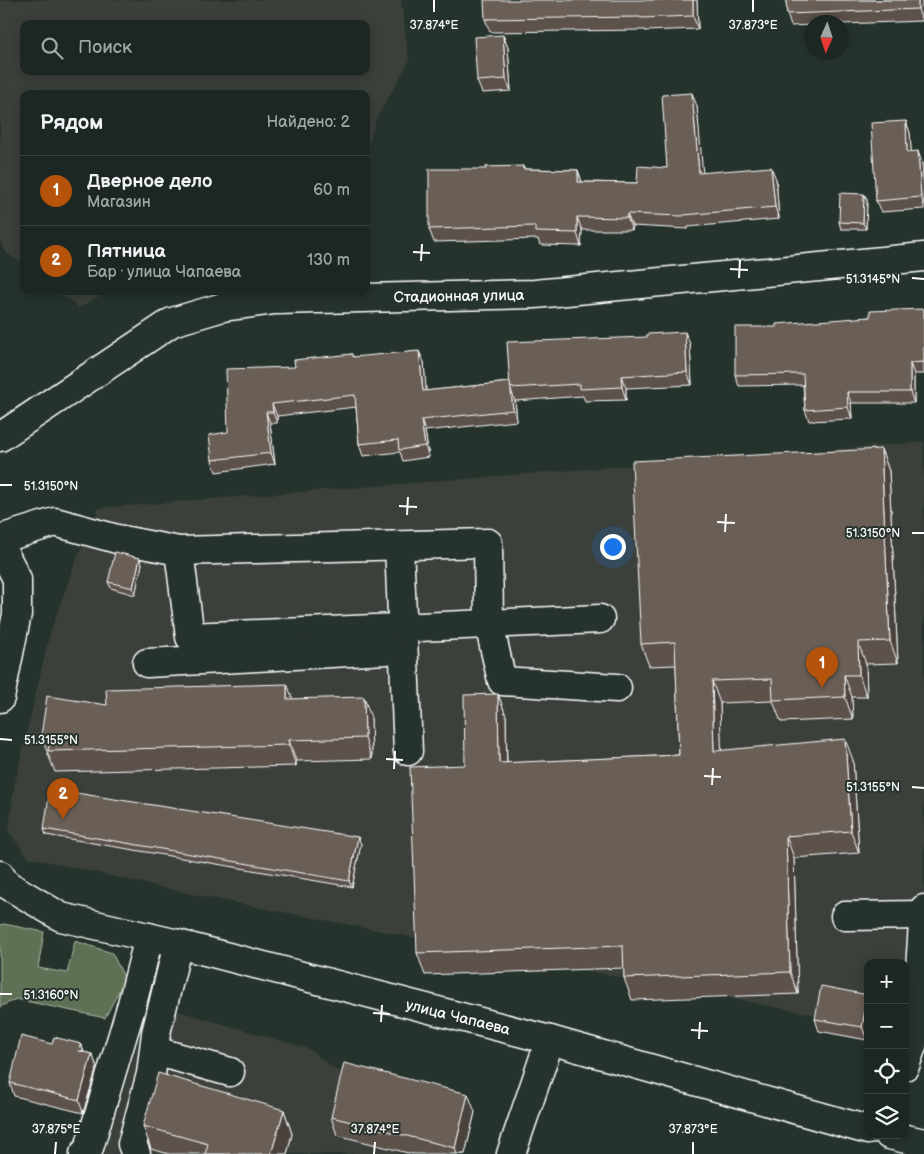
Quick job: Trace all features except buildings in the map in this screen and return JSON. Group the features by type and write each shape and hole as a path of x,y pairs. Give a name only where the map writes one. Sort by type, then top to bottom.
{"street":[{"name":"Стадионная улица","path":"0,437 172,322 223,307 275,300 535,294 924,257"},
{"path":"0,539 55,522 117,539 179,551 488,543 489,624 502,680 616,688"},
{"path":"0,545 17,579 17,614 0,698"},
{"path":"399,546 395,640 408,751"},
{"path":"179,551 192,649"},
{"path":"147,663 192,649 395,640 489,624 600,619"},
{"name":"улица Чапаева","path":"2,882 60,917 178,944 550,1040 864,1129"},
{"path":"845,916 923,912 917,1013 914,1040 909,1054"},
{"path":"84,1154 89,1148 149,937"},
{"path":"136,1154 132,1144 151,1074 156,1033 178,944"},
{"path":"510,1154 550,1040"},
{"path":"155,1051 230,1072"},
{"path":"906,1139 924,1143"}],"shaded area":[{"path":"0,0 401,0 409,61 376,119 370,141 370,90 20,90 20,262 5,252 0,242"},
{"path":"62,295 102,295 79,308"},
{"path":"924,442 924,1036 909,1034 909,959 864,959 864,1024 195,895 28,857 9,832 14,787 50,633 75,563 99,508"},
{"path":"150,1004 309,1049 351,1081 338,1135 412,1154 104,1154"}],"green space":[{"path":"4,924 44,932 38,968 67,973 75,941 112,953 125,979 105,1018 16,999 0,1007 0,925"}],"place":[{"name":"Дверное дело","path":"822,688"},
{"name":"Пятница","path":"63,819"}]}
